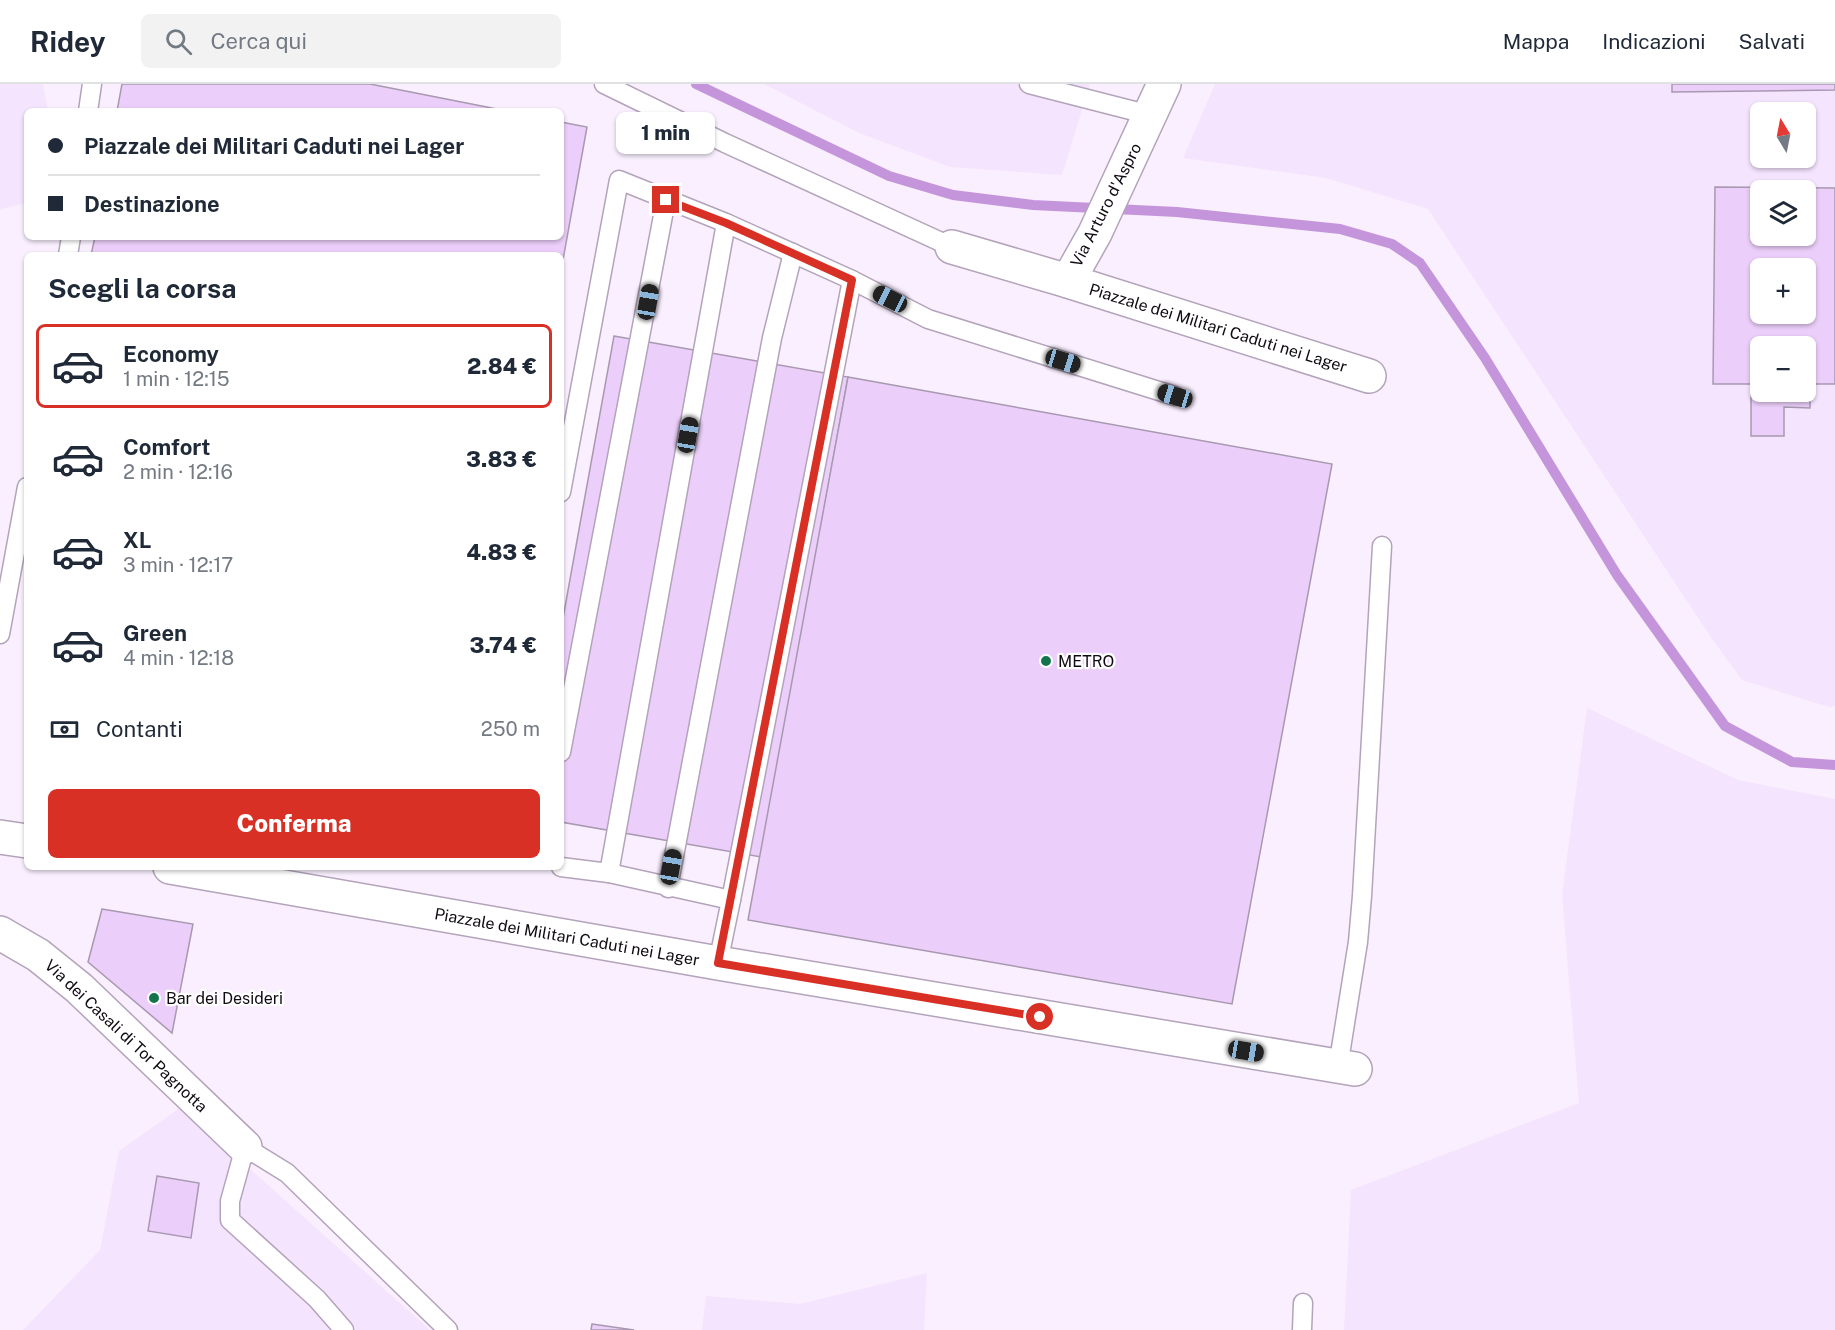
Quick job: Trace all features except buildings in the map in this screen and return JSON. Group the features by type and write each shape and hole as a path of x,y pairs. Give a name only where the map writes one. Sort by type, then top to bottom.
{"street":[{"name":"Via Arturo d'Aspro","path":"952,246 1068,281 1118,186 1164,84"},
{"name":"Piazzale dei Militari Caduti nei Lager","path":"1068,281 1370,376"},
{"path":"0,837 24,841"},
{"name":"Piazzale dei Militari Caduti nei Lager","path":"187,870 718,963 1346,1068"},
{"name":"Via dei Casali di Tor Pagnotta","path":"0,933 38,955 79,988 245,1147"}],"lane":[{"path":"88,108 92,84"},
{"path":"604,84 725,143 952,246"},
{"path":"1029,84 1150,115"},
{"path":"564,458 569,402 619,180 793,253 928,319 1175,396"},
{"path":"564,736 666,200"},
{"path":"609,873 726,223"},
{"path":"668,888 772,338 793,253"},
{"path":"718,963 852,280"},
{"path":"0,634 24,503"},
{"path":"1346,1068 1361,908 1382,546"},
{"path":"564,867 609,873 668,888 731,900"},
{"path":"344,1330 317,1299 230,1220 230,1201 245,1147 287,1173 448,1330"},
{"path":"1302,1330 1303,1303"}],"shaded area":[{"path":"0,84 43,84 47,108 24,108 24,204 0,209"},
{"path":"764,84 1090,84 1062,175 950,167 859,133"},
{"path":"1215,84 1835,84 1835,706 1829,707 1742,680 1710,636 1428,209 1326,178 1183,158"},
{"path":"1587,708 1738,780 1835,799 1835,1330 1344,1330 1351,1190 1579,1103 1562,895"},
{"path":"181,1107 430,1330 23,1330 100,1250 119,1151"},
{"path":"927,1273 924,1330 702,1330 706,1296 800,1304"}],"waterway":[{"path":"696,84 889,176 953,195 1033,205 1177,212 1340,229 1392,244 1420,263 1485,358 1617,575 1725,726 1792,762 1835,765"}],"place":[{"name":"METRO","path":"1046,661"},
{"name":"Bar dei Desideri","path":"154,998"}],"route":[{"path":"666,200 726,223 852,280 718,963 1040,1017"}]}
